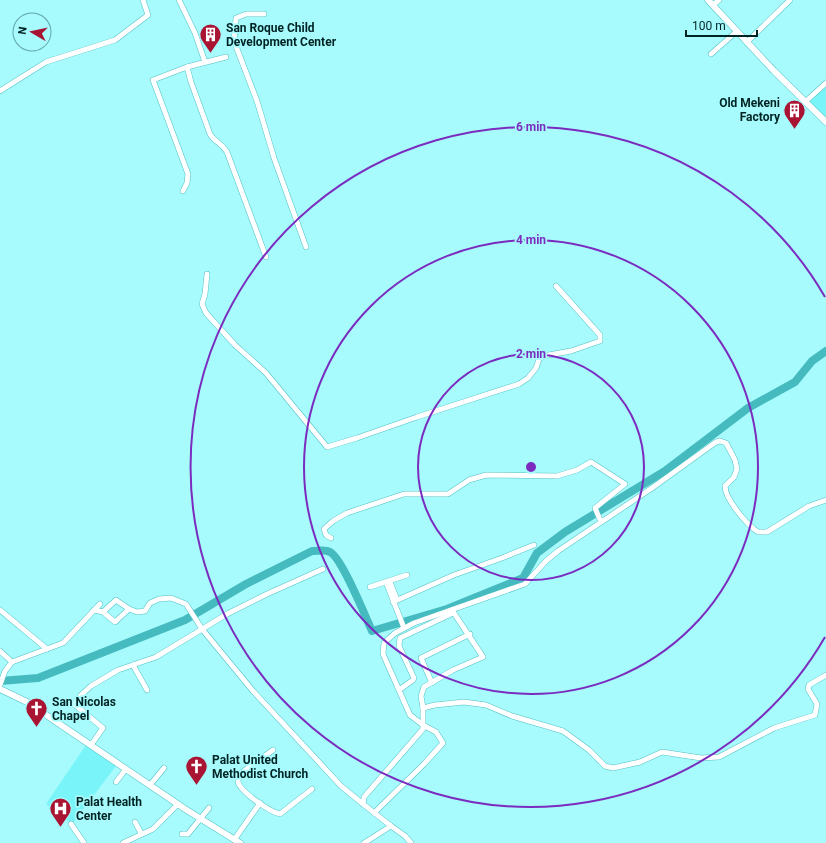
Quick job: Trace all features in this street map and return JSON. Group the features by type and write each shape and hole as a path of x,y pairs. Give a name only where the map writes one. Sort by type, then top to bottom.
{"street":[{"path":"0,91 46,62 115,40 148,15 144,0"},
{"path":"179,0 194,33 204,62"},
{"path":"708,0 826,122"},
{"path":"713,5 719,0"},
{"path":"747,42 790,0"},
{"path":"264,14 246,14 236,18 234,41 257,101 274,158 306,247"},
{"path":"711,54 737,31"},
{"path":"183,191 187,183 188,174 153,82 155,78 187,67 226,57"},
{"path":"187,67 210,134 212,138 222,143 227,152 266,257"},
{"path":"805,102 826,83"},
{"path":"207,274 205,294 202,304 206,314 266,373 327,447 519,384 528,378 536,368 539,359 543,356 565,353 600,341 600,335 556,286"},
{"path":"374,813 424,764 443,743 436,732 423,726 410,715 383,654 383,649 387,640 403,626 453,611 522,586 558,551 600,520 652,488 716,442 720,441 728,446 737,466 734,477 725,486 726,493 742,517 758,532 770,531 809,506 826,500"},
{"path":"331,538 325,533 325,528 339,517 359,508 404,494 448,494 469,480 486,475 557,476 577,470 591,462 625,484 596,507 600,520"},
{"path":"395,601 454,575 534,545"},
{"path":"91,745 103,728 75,706 75,701 91,686 118,670 156,657 202,629 267,594 323,570"},
{"path":"370,587 407,575"},
{"path":"388,582 403,626"},
{"path":"103,612 116,600 128,608 138,612 145,611 150,603 159,599 171,598 186,604 194,619 253,691 341,786 405,836 411,843"},
{"path":"100,604 63,643 12,662 0,686 27,702 200,819 237,842 260,804"},
{"path":"94,610 103,612 115,622 128,608"},
{"path":"0,610 47,649"},
{"path":"363,804 364,797 422,732 423,708 421,692 424,687 453,670 483,656 470,634 453,611"},
{"path":"399,690 414,678 399,646 400,638 453,611"},
{"path":"432,683 421,658 470,634"},
{"path":"0,651 12,662"},
{"path":"133,665 147,690"},
{"path":"423,708 435,705 464,702 486,706 512,716 563,731 589,750 605,766 613,768 640,762 662,752 701,758 719,757 774,728 814,715 817,704 808,689 809,685 826,675"},
{"path":"273,750 241,773 238,780 239,787 260,804 280,814 312,789"},
{"path":"150,785 164,768"},
{"path":"116,782 126,769"},
{"path":"123,843 152,829 178,804"},
{"path":"182,834 188,834 209,808"},
{"path":"135,822 141,833"},
{"path":"71,824 84,843"},
{"path":"364,843 391,826"}],"shaded area":[{"path":"826,84 826,121 807,101"},
{"path":"86,745 116,766 72,824 46,804"}],"waterway":[{"path":"0,681 38,678 185,620 246,584 312,551 321,550 330,552 335,557 347,576 372,631 447,609 523,578 537,553 565,532 665,471 748,408 795,382 812,361 826,351"}],"place":[{"name":"San Roque Child Development Center","path":"210,54"},
{"name":"Old Mekeni Factory","path":"795,130"},
{"name":"San Nicolas Chapel","path":"37,728"},
{"name":"Palat United Methodist Church","path":"196,786"},
{"name":"Palat Health Center","path":"60,828"}]}
